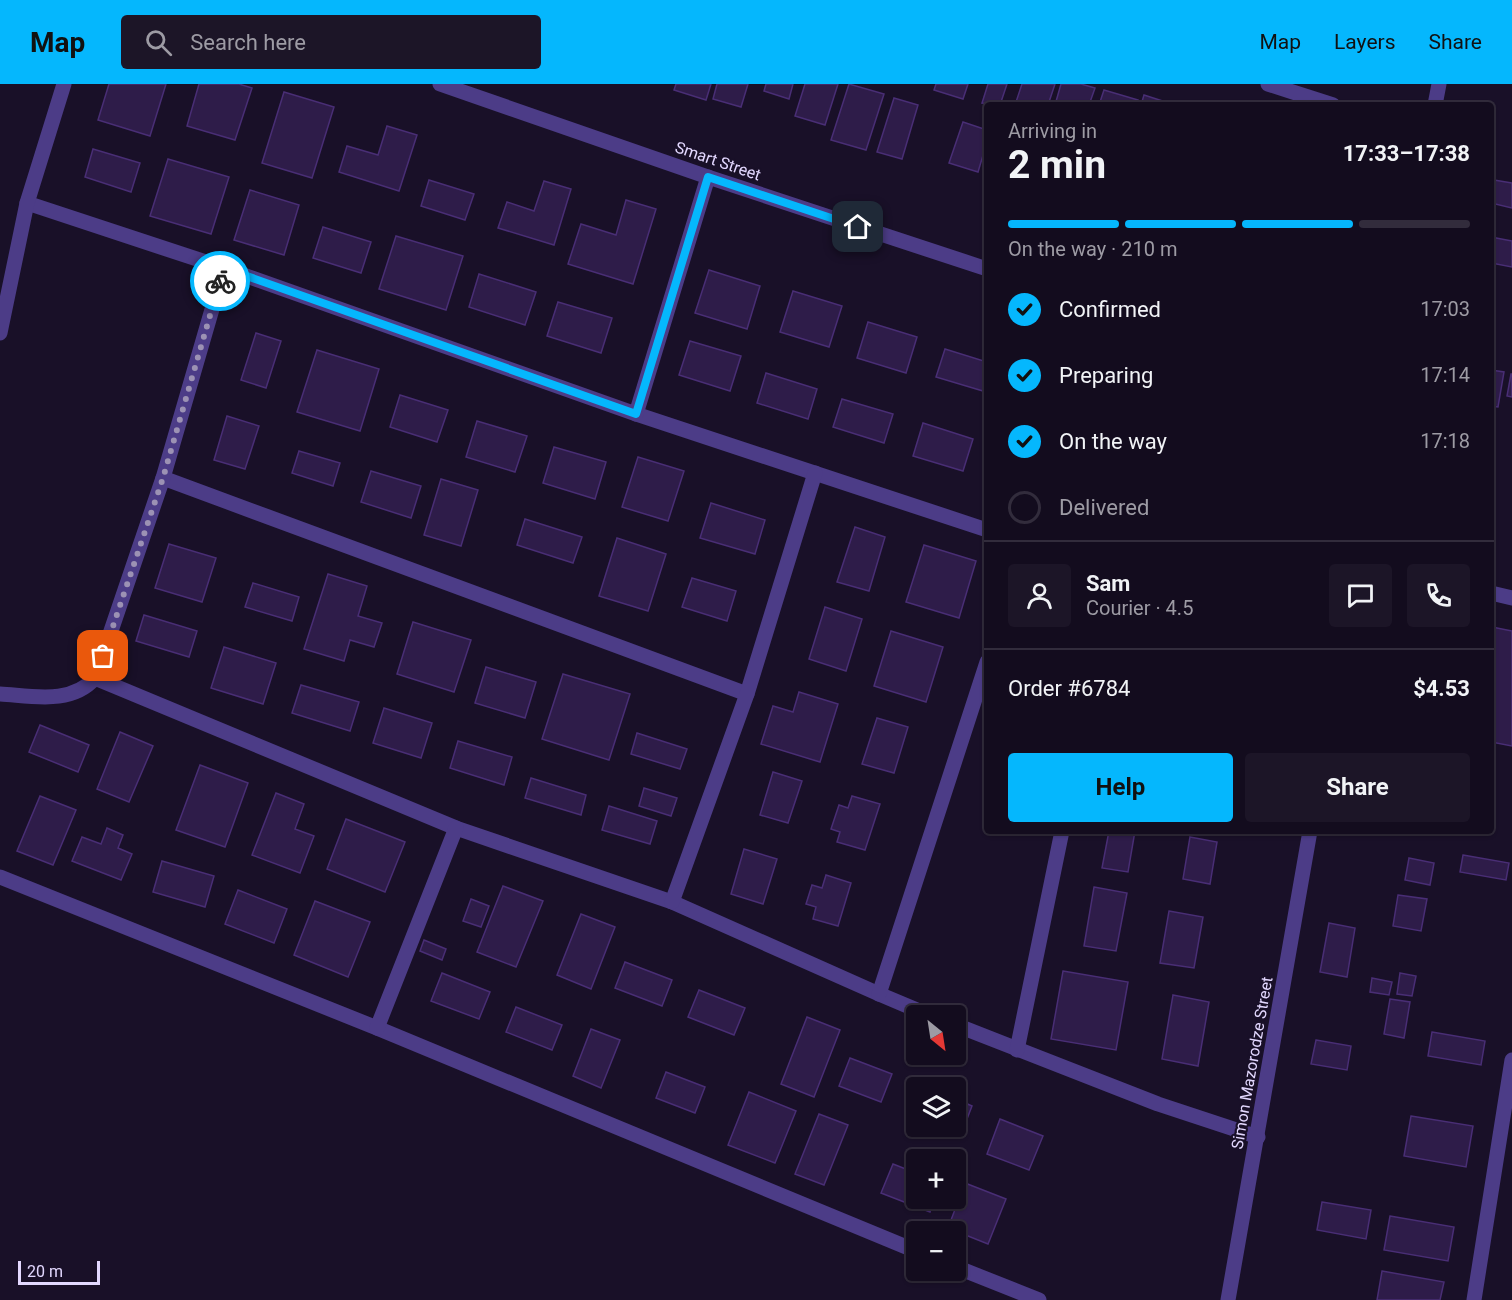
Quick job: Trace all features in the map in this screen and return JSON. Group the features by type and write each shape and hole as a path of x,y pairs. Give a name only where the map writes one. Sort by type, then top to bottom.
{"street":[{"path":"0,333 27,203 64,84"},
{"name":"Smart Street","path":"440,84 708,177 984,268"},
{"path":"1268,84 1324,102"},
{"path":"1436,102 1439,84"},
{"path":"636,414 708,177"},
{"path":"27,203 224,268 636,414 984,529"},
{"path":"0,694 64,697 79,691 95,678 163,478 224,268"},
{"path":"672,902 747,694 815,473"},
{"path":"163,478 747,694"},
{"path":"1494,594 1512,598"},
{"path":"879,994 984,671"},
{"path":"95,678 456,828 672,902 906,1005"},
{"path":"377,1028 456,828"},
{"path":"1017,1050 1061,834"},
{"name":"Simon Mazorodze Street","path":"1228,1300 1309,834"},
{"path":"0,877 377,1028 906,1247"},
{"path":"966,1029 1158,1104 1258,1137"},
{"path":"1474,1300 1512,1060"},
{"path":"966,1271 1039,1300"}],"building":[{"path":"109,84 166,84 150,136 98,120"},
{"path":"199,84 239,84 252,88 235,140 187,126"},
{"path":"676,84 711,84 706,100 674,90"},
{"path":"717,84 748,84 741,107 713,99"},
{"path":"766,84 793,84 789,99 764,91"},
{"path":"805,84 838,84 825,125 795,116"},
{"path":"849,84 884,94 866,150 831,140"},
{"path":"936,84 968,84 963,99 934,90"},
{"path":"988,84 1007,84 1001,102 982,103"},
{"path":"1022,84 1055,84 1049,102 1016,102"},
{"path":"1061,84 1081,84 1095,88 1090,102 1056,102"},
{"path":"1104,90 1138,100 1137,102 1100,102"},
{"path":"284,92 334,107 312,178 262,163"},
{"path":"1144,95 1166,102 1142,102"},
{"path":"894,98 918,105 902,159 877,152"},
{"path":"963,122 984,129 984,152 978,172 949,163"},
{"path":"387,126 417,135 399,191 339,172 347,146 378,155"},
{"path":"93,149 140,163 131,192 85,177"},
{"path":"168,159 229,177 211,234 150,216"},
{"path":"429,180 474,194 465,220 421,206"},
{"path":"1494,180 1512,183 1512,208 1494,204"},
{"path":"544,181 571,189 554,245 498,228 507,202 534,211"},
{"path":"250,190 299,205 284,255 234,240"},
{"path":"626,200 656,209 633,284 568,264 581,224 616,235"},
{"path":"323,227 371,242 361,273 313,258"},
{"path":"396,236 463,256 446,310 379,289"},
{"path":"1494,238 1512,241 1512,267 1494,264"},
{"path":"709,270 760,286 747,329 695,313"},
{"path":"479,274 536,292 525,325 469,307"},
{"path":"793,291 842,306 829,347 780,332"},
{"path":"558,302 612,318 601,353 547,336"},
{"path":"868,322 917,337 906,373 857,358"},
{"path":"256,333 281,341 266,388 241,380"},
{"path":"690,341 741,356 730,391 679,375"},
{"path":"945,349 984,361 983,391 936,377"},
{"path":"317,350 379,369 360,431 297,412"},
{"path":"1494,370 1504,372 1498,407 1494,406"},
{"path":"766,373 817,389 808,419 757,403"},
{"path":"1512,374 1512,397 1507,396"},
{"path":"400,395 448,410 437,442 390,427"},
{"path":"842,399 893,414 884,443 833,427"},
{"path":"227,416 259,426 245,469 214,460"},
{"path":"477,421 527,436 515,472 466,457"},
{"path":"923,423 973,439 963,471 913,456"},
{"path":"554,447 606,462 595,499 543,483"},
{"path":"299,451 340,463 333,486 292,473"},
{"path":"638,457 684,471 668,521 622,507"},
{"path":"371,471 421,486 411,518 361,502"},
{"path":"441,479 478,490 461,546 424,535"},
{"path":"711,503 765,520 755,554 700,538"},
{"path":"525,519 582,537 573,563 517,545"},
{"path":"855,527 885,537 869,591 837,582"},
{"path":"617,538 666,554 648,611 599,596"},
{"path":"169,544 216,558 202,602 155,588"},
{"path":"924,545 976,561 959,618 906,602"},
{"path":"328,574 367,586 358,616 382,623 374,647 350,640 344,661 304,649"},
{"path":"692,578 736,591 727,621 682,607"},
{"path":"253,583 299,597 292,621 245,607"},
{"path":"825,607 862,619 846,671 809,659"},
{"path":"144,615 197,631 189,657 136,641"},
{"path":"413,622 471,640 454,692 397,674"},
{"path":"1494,627 1512,631 1512,746 1494,743"},
{"path":"891,631 943,647 926,702 874,686"},
{"path":"224,647 276,663 263,704 211,688"},
{"path":"486,667 536,682 525,718 475,703"},
{"path":"563,674 630,694 609,760 542,739"},
{"path":"301,685 359,702 350,731 292,713"},
{"path":"799,692 838,704 820,762 761,744 773,706 793,712"},
{"path":"384,708 432,723 421,758 373,743"},
{"path":"877,718 908,727 894,773 862,764"},
{"path":"40,725 89,745 78,772 29,752"},
{"path":"120,732 153,746 129,802 97,789"},
{"path":"637,733 687,749 680,769 631,754"},
{"path":"458,741 512,757 504,785 450,768"},
{"path":"200,765 248,783 225,847 176,830"},
{"path":"773,772 802,781 788,823 760,815"},
{"path":"531,778 586,795 581,815 525,798"},
{"path":"644,788 677,798 671,816 639,806"},
{"path":"276,793 304,804 295,829 314,836 300,873 252,855"},
{"path":"40,796 76,810 53,865 17,851"},
{"path":"852,796 880,804 865,850 837,842 840,832 831,829 839,805 848,808"},
{"path":"609,806 657,821 650,844 602,830"},
{"path":"346,819 405,842 385,892 327,869"},
{"path":"107,828 123,835 118,848 132,854 121,880 72,861 82,837 101,844"},
{"path":"1108,834 1134,834 1128,872 1102,868"},
{"path":"1190,837 1217,842 1210,884 1183,879"},
{"path":"744,849 777,859 763,904 731,894"},
{"path":"1463,855 1509,863 1506,880 1460,872"},
{"path":"1409,858 1434,863 1430,885 1405,880"},
{"path":"162,861 214,876 205,907 153,892"},
{"path":"826,875 851,883 838,926 813,919 816,907 806,904 812,885 822,888"},
{"path":"503,886 543,901 516,967 477,952"},
{"path":"1094,887 1127,893 1116,951 1084,946"},
{"path":"238,890 287,909 274,943 225,924"},
{"path":"1398,895 1427,899 1421,931 1393,926"},
{"path":"471,899 489,906 481,927 463,921"},
{"path":"315,901 370,922 348,977 294,955"},
{"path":"1169,911 1203,917 1194,968 1160,963"},
{"path":"581,914 615,927 591,989 557,975"},
{"path":"1329,923 1355,928 1347,977 1320,972"},
{"path":"424,940 446,949 442,960 420,951"},
{"path":"625,962 672,980 662,1006 615,988"},
{"path":"1063,971 1128,982 1116,1050 1051,1039"},
{"path":"442,973 490,992 479,1019 431,1001"},
{"path":"1400,973 1416,976 1412,996 1397,994"},
{"path":"1372,978 1392,982 1389,995 1370,992"},
{"path":"699,990 745,1008 734,1035 688,1017"},
{"path":"1173,995 1209,1002 1198,1066 1162,1059"},
{"path":"1390,999 1410,1002 1404,1038 1384,1034"},
{"path":"516,1007 562,1025 552,1050 506,1032"},
{"path":"807,1017 840,1030 814,1097 781,1084"},
{"path":"591,1029 620,1040 601,1088 573,1076"},
{"path":"1432,1032 1485,1041 1481,1065 1428,1056"},
{"path":"1316,1040 1351,1046 1347,1070 1311,1064"},
{"path":"850,1058 892,1074 881,1102 839,1086"},
{"path":"666,1072 705,1087 695,1113 656,1098"},
{"path":"749,1092 796,1111 775,1163 728,1145"},
{"path":"966,1103 972,1106 966,1122"},
{"path":"819,1114 848,1125 824,1185 795,1174"},
{"path":"1411,1116 1473,1126 1466,1167 1404,1156"},
{"path":"1000,1119 1043,1136 1029,1170 987,1154"},
{"path":"893,1164 906,1169 906,1203 881,1193"},
{"path":"966,1183 1006,1199 988,1244 966,1235 966,1221 951,1221 955,1209 966,1209"},
{"path":"1322,1202 1371,1210 1366,1239 1317,1230"},
{"path":"1390,1216 1454,1227 1448,1261 1384,1250"},
{"path":"1382,1271 1444,1282 1440,1300 1377,1300"}],"way so far":[{"path":"103,656 163,478 220,281"}],"route":[{"path":"220,281 224,268 636,414 708,177 858,227"}]}
